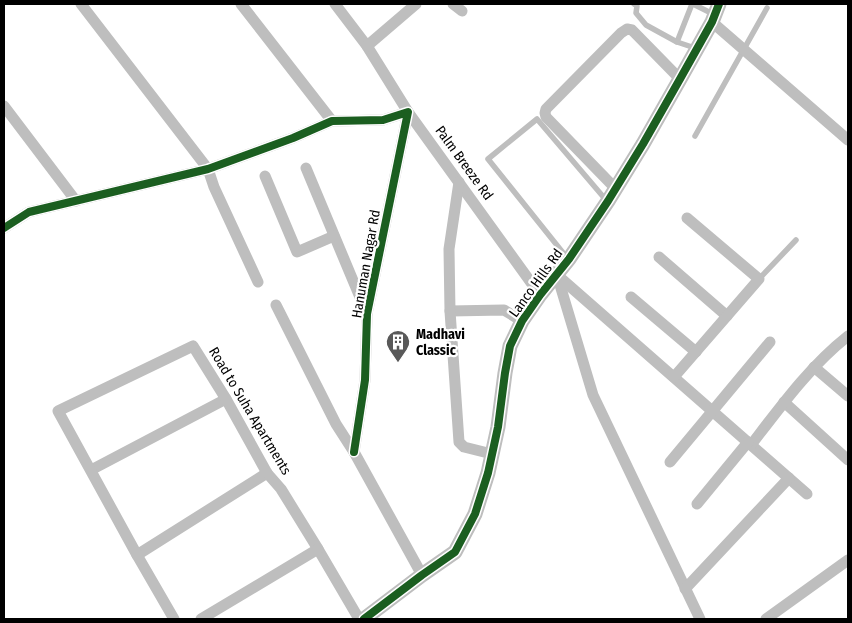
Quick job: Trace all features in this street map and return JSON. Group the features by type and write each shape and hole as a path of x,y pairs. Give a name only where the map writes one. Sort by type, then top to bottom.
{"street":[{"path":"80,4 208,169 214,187 258,282"},
{"path":"241,4 332,121"},
{"name":"Palm Breeze Rd","path":"335,4 368,46 408,112 540,295"},
{"path":"368,46 416,4"},
{"path":"715,13 744,50 848,140"},
{"name":"Lanco Hills Rd","path":"364,619 456,552 475,514 488,473 498,427 510,346 522,321 569,259 612,195 680,79 715,13"},
{"path":"612,195 546,117 546,109 627,29 632,30 680,79"},
{"path":"4,106 76,201"},
{"path":"4,228 29,212 208,169 293,138 332,121 383,120 408,112"},
{"name":"Hanuman Nagar Rd","path":"354,452 365,380 367,314 408,112"},
{"path":"306,168 367,314"},
{"path":"265,176 297,252 334,236"},
{"path":"459,182 449,249 450,311 459,442 464,447 492,454"},
{"path":"674,377 759,279 687,218"},
{"path":"659,257 728,316"},
{"path":"557,275 807,494"},
{"path":"557,275 593,395 700,619"},
{"path":"631,297 696,352"},
{"path":"276,305 336,424 354,452 422,575"},
{"path":"450,311 504,310 522,321"},
{"path":"697,504 814,367 848,336"},
{"path":"670,462 770,342"},
{"name":"Road to Suha Apartments","path":"91,470 58,411 193,346 226,399 267,473 281,489 359,619"},
{"path":"814,367 848,396"},
{"path":"174,619 91,470 226,399"},
{"path":"784,402 848,460"},
{"path":"137,555 267,473"},
{"path":"685,589 789,478"},
{"path":"201,619 318,548"},
{"path":"766,619 848,560"}],"lane":[{"path":"634,4 637,6 636,13 646,25 677,42 696,49"},
{"path":"677,42 692,4 715,13"},
{"path":"695,136 767,8"},
{"path":"569,259 488,159 537,119 612,195"},
{"path":"759,279 796,240"}],"cycle path":[{"path":"364,619 455,552 475,514 488,473 498,427 510,346 522,321 569,259 608,201 680,79 712,22 719,4"},
{"path":"4,228 29,212 208,169 293,138 332,121 383,120 408,112 367,314 365,380 354,452"}],"place":[{"name":"Madhavi Classic","path":"398,363"}]}
